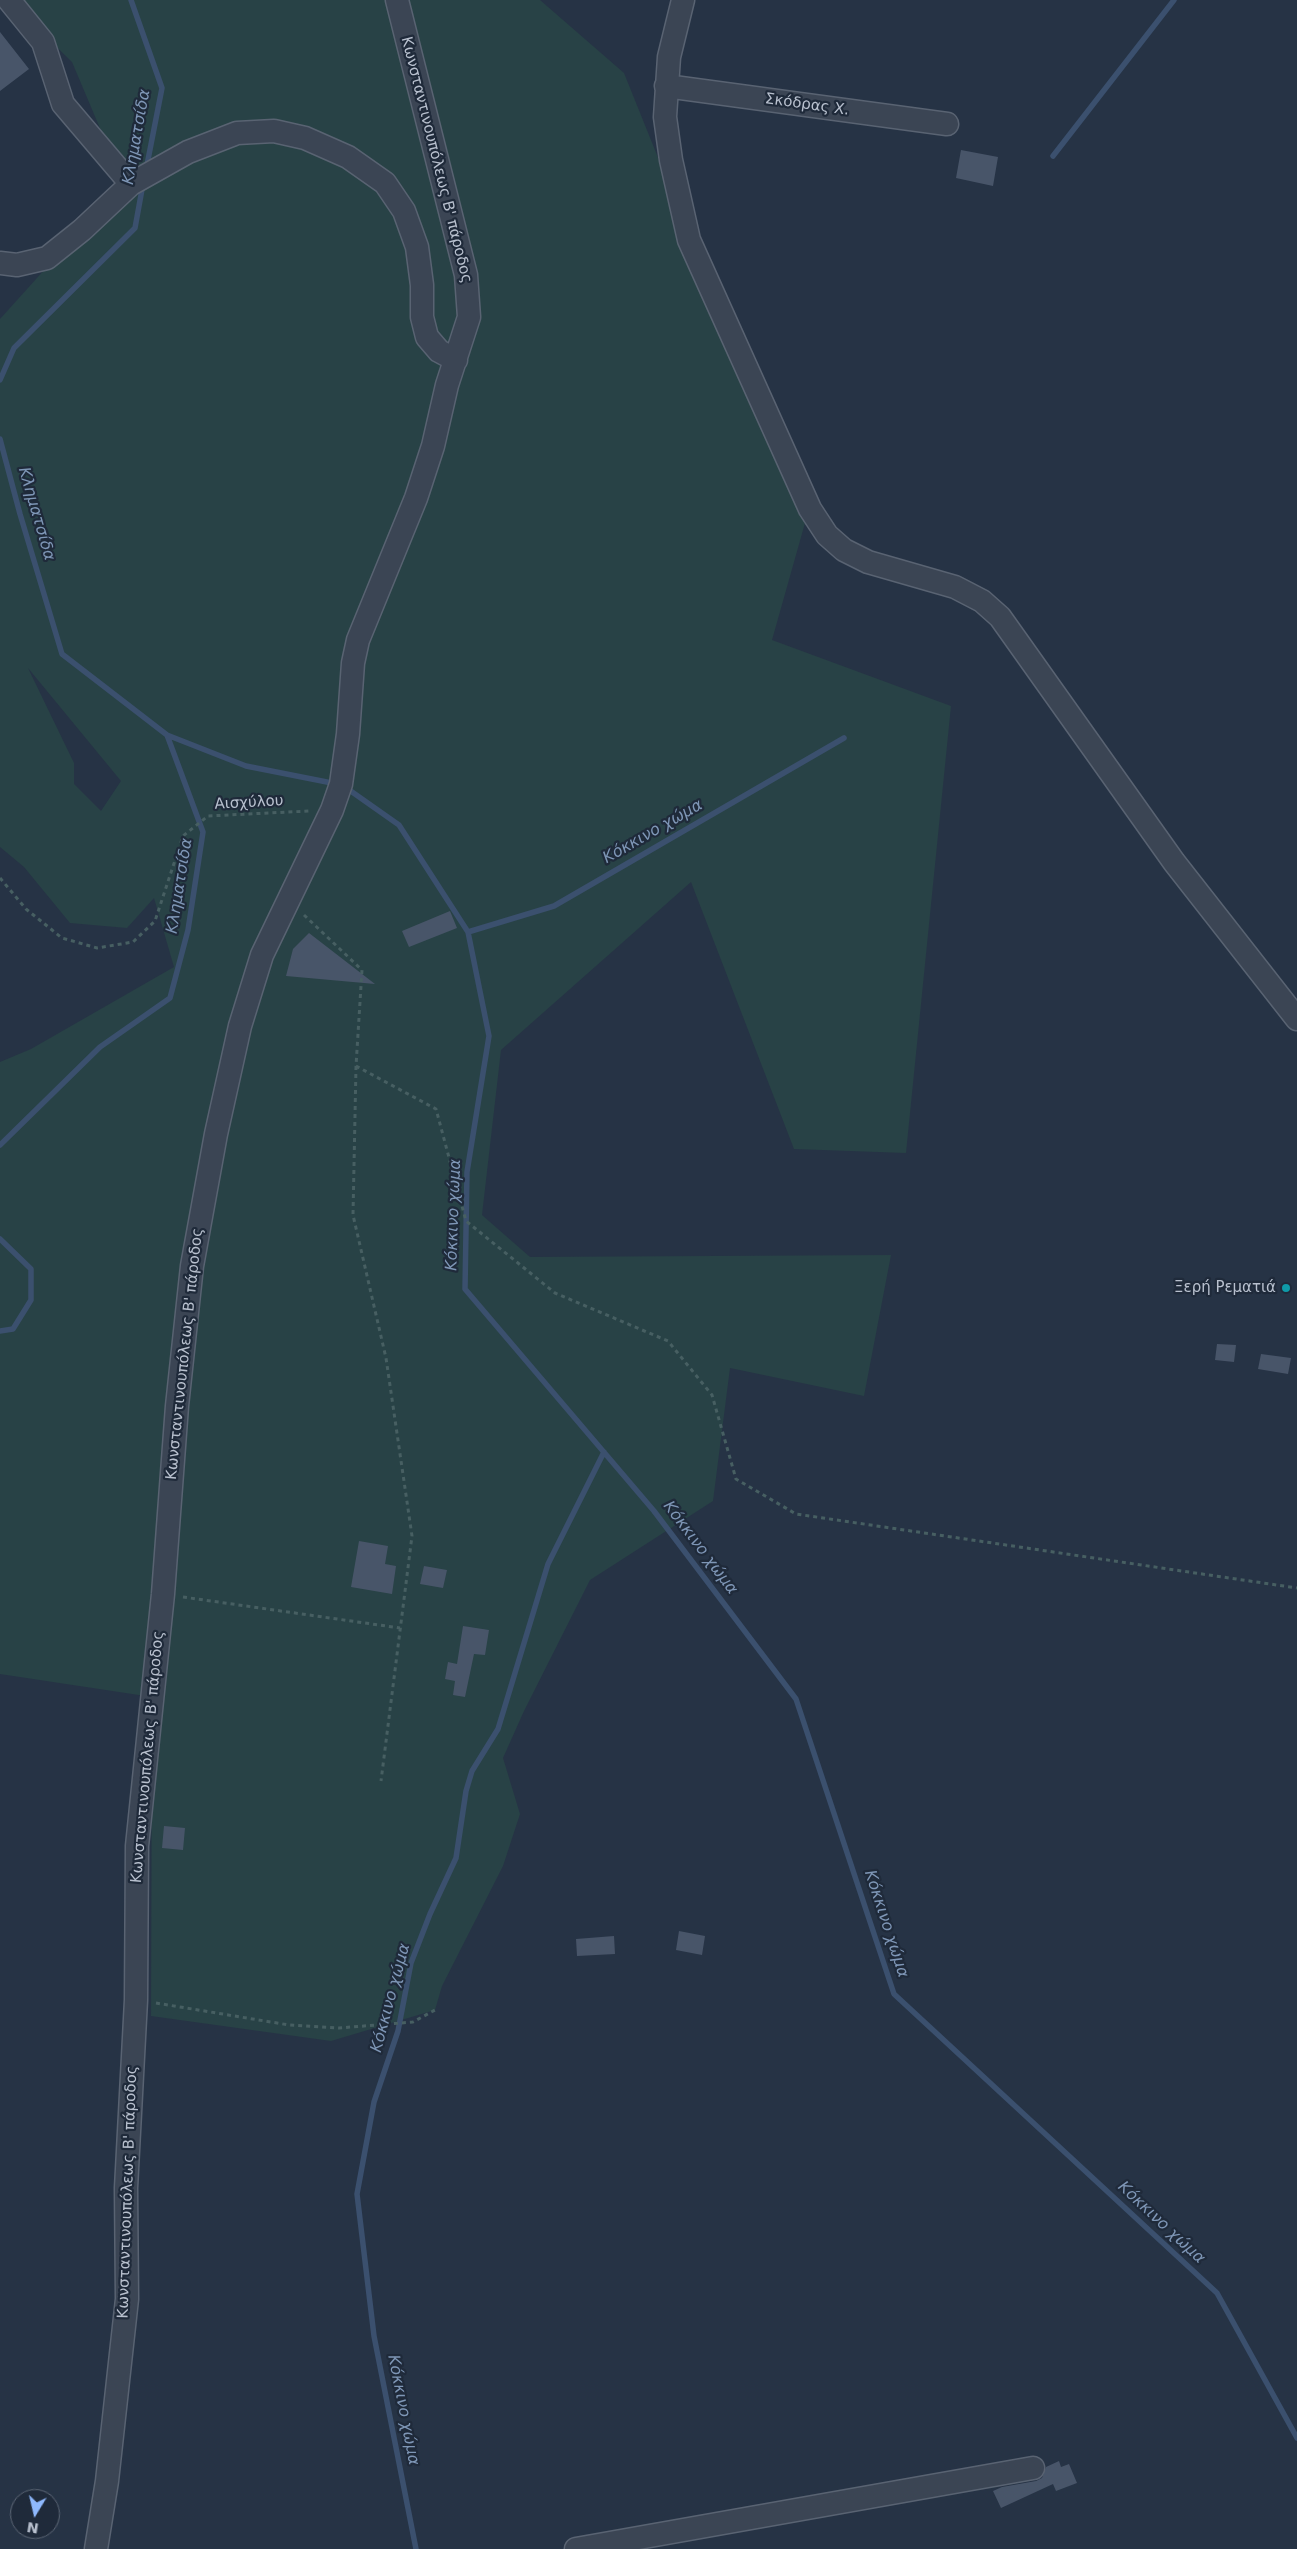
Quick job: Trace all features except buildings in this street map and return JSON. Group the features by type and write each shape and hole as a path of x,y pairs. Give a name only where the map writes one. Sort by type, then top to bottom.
{"street":[{"path":"9,0 43,42 63,104 131,184"},
{"name":"Κωνσταντινουπόλεως Β' πάροδος","path":"96,2549 107,2481 127,2299 126,2188 136,2000 137,1846 163,1594 177,1406 192,1266 216,1134 240,1026 262,955 332,810 341,784 348,734 353,663 358,640 416,498 433,446 446,385 469,317 466,275 397,0"},
{"path":"683,0 669,57 665,117 671,160 689,240 810,509 827,535 844,550 868,562 955,587 982,601 1000,617 1174,862 1297,1019"},
{"name":"Σκόδρας Χ.","path":"666,86 947,124"},
{"path":"0,263 17,265 46,258 82,230 131,184 188,152 237,134 274,131 305,138 348,157 385,184 404,211 416,247 422,285 422,317 428,337 439,351 456,360"},
{"path":"576,2549 1033,2468"}],"path":[{"name":"Αισχύλου","path":"0,878 26,908 62,938 97,948 133,942 155,921 183,836 208,816 332,810"},
{"path":"288,899 362,970 356,1066 354,1215 386,1358 412,1536 381,1781"},
{"path":"356,1066 436,1109 466,1221 555,1293 668,1341 712,1396 736,1479 796,1514 1297,1588"},
{"path":"163,1594 400,1628"},
{"path":"136,2000 289,2025 339,2028 413,2022 434,2010"}],"green space":[{"path":"16,0 540,0 624,73 805,523 772,640 951,706 906,1153 794,1149 691,882 501,1050 482,1215 530,1257 891,1255 864,1396 730,1368 713,1501 590,1580 524,1711 503,1758 520,1814 503,1866 442,1986 435,2010 331,2041 151,2016 152,1697 0,1674 0,1062 31,1049 174,967 154,898 127,928 70,923 24,867 0,847 0,319 46,268 142,180 110,152 72,62 27,18","holes":["28,668 121,781 101,811 74,784 74,763"]}],"waterway":[{"name":"Κληματσίδα","path":"131,0 162,88 146,170"},
{"path":"1053,156 1174,0"},
{"name":"Κληματσίδα","path":"0,380 14,348 135,228 143,184"},
{"name":"Κληματσίδα","path":"0,439 20,514 62,654 167,735 203,832 188,930 170,998 100,1047 0,1145"},
{"name":"Κόκκινο χώμα","path":"167,735 246,766 337,784"},
{"name":"Κόκκινο χώμα","path":"468,932 554,906 844,738"},
{"name":"Κόκκινο χώμα","path":"345,787 399,825 468,932 489,1036 467,1172 465,1289 654,1511 796,1699 894,1994 1217,2293 1297,2438"},
{"name":"Κληματσίδα","path":"0,1239 31,1269 31,1300 13,1329 0,1331"},
{"name":"Κόκκινο χώμα","path":"416,2549 374,2336 357,2194 374,2102 398,2031 411,1963 430,1914 456,1858 466,1791 472,1771 498,1729 548,1564 604,1452"}],"place":[{"name":"Ξερή Ρεματιά","path":"1286,1288"}]}
